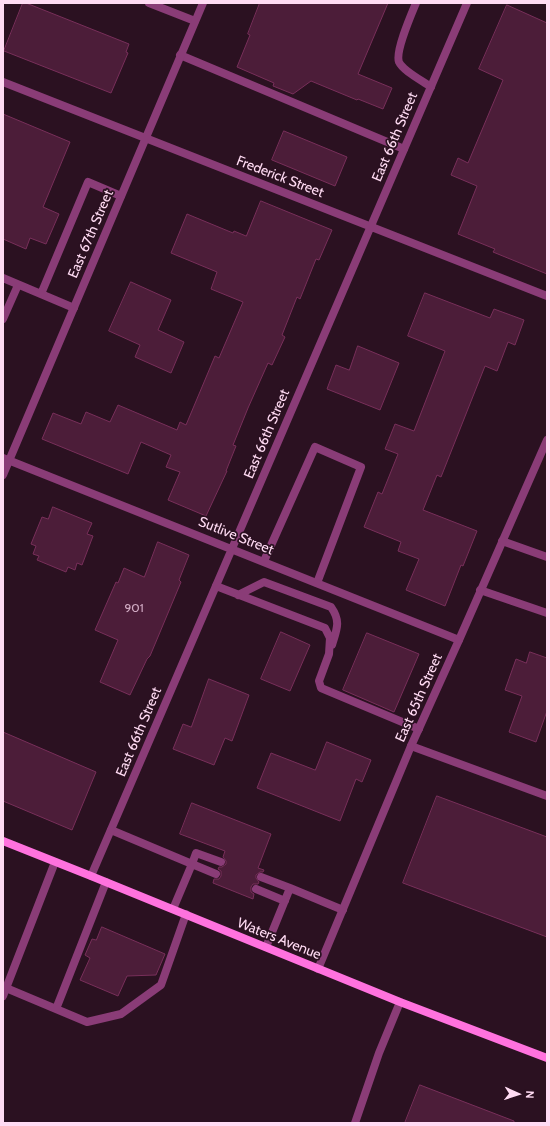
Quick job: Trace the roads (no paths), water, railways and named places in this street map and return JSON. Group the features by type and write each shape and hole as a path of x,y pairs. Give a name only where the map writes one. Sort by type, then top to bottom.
{"main road":[{"name":"Waters Avenue","path":"3,841 400,1002 547,1058"}],"street":[{"path":"149,3 195,21"},
{"name":"East 67th Street","path":"3,475 6,459 74,308 203,3"},
{"path":"416,3 399,48 399,62 403,68 431,87"},
{"name":"East 66th Street","path":"91,876 467,3"},
{"path":"180,55 404,149"},
{"name":"Frederick Street","path":"3,82 547,296"},
{"path":"41,294 88,182 121,196"},
{"path":"3,278 74,308"},
{"path":"3,320 18,285"},
{"name":"East 65th Street","path":"318,969 411,746 547,440"},
{"path":"264,561 315,447 361,467 317,583"},
{"name":"Sutlive Street","path":"6,459 232,548 459,640"},
{"path":"502,541 547,557"},
{"path":"238,595 264,582 331,607 336,613 338,624 319,681 321,688 419,730"},
{"path":"216,586 325,628 330,638 329,654"},
{"path":"480,590 547,613"},
{"path":"411,746 547,796"},
{"path":"111,830 216,874"},
{"path":"173,909 196,853 221,862"},
{"path":"3,996 55,862"},
{"path":"261,877 343,910"},
{"path":"56,1009 106,882"},
{"path":"266,947 290,888"},
{"path":"256,889 285,901"},
{"path":"6,988 87,1022 121,1014 161,985 186,914"},
{"path":"355,1123 379,1053 400,1002"}]}
